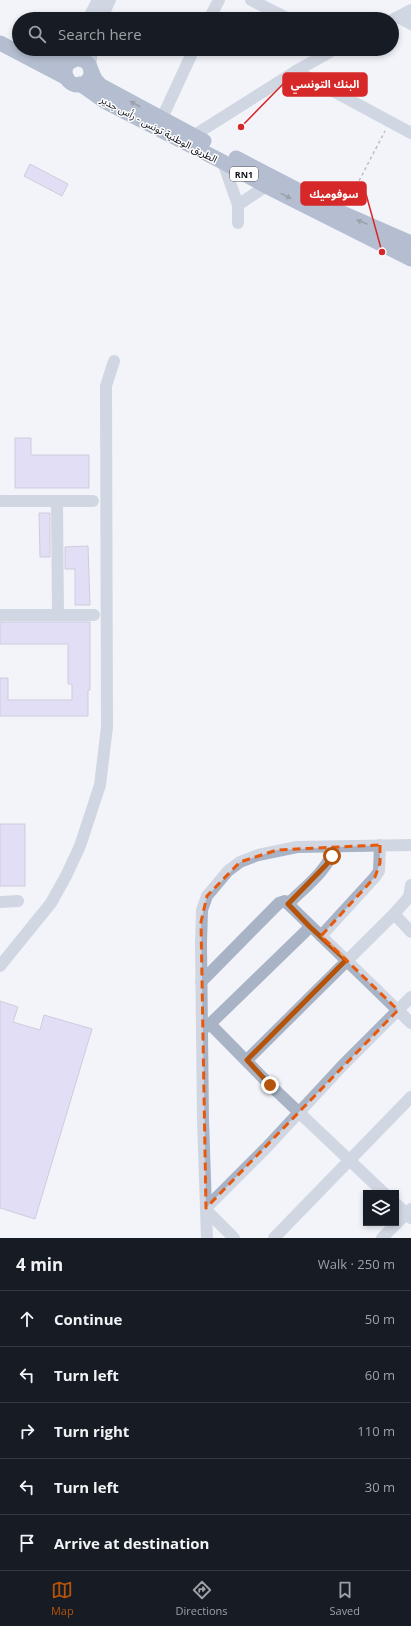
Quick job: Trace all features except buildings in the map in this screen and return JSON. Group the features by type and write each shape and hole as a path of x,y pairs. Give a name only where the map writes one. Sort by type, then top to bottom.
{"main road":[{"path":"0,34 12,40"},
{"name":"الطريق الوطنية تونس - رأس جدير","path":"0,43 12,49"},
{"name":"الطريق الوطنية تونس - رأس جدير","path":"25,56 73,81 104,101 223,162 266,186 411,259"},
{"name":"RN1","path":"48,56 53,58 75,56 89,64 91,69"},
{"path":"75,56 69,63 66,70 73,81 84,83 89,78 91,69"},
{"name":"الطريق الوطنية تونس - رأس جدير","path":"91,69 95,79 100,85 193,136 342,213 411,243"}],"street":[{"path":"92,12 98,0"},
{"path":"104,12 110,0"},
{"path":"213,12 219,0"},
{"path":"251,0 275,12"},
{"path":"399,17 411,10"},
{"path":"399,20 411,24"},
{"path":"91,69 92,56"},
{"path":"162,118 191,56"},
{"path":"193,136 296,71 323,56"},
{"path":"296,71 411,133"},
{"path":"223,162 238,205 238,222"},
{"path":"238,205 266,186"},
{"path":"0,966 51,903 66,876 80,846 100,785 107,727 106,386 114,361"},
{"path":"0,501 93,501"},
{"path":"58,501 58,615"},
{"path":"0,615 94,615"},
{"path":"321,936 379,871 380,845"},
{"path":"207,1238 203,1120 206,1027 201,982 202,910 207,896 228,871 240,862 277,850 297,848 411,845"},
{"path":"288,904 326,865 332,856 335,847"},
{"path":"247,1060 394,914 409,897 411,886"},
{"path":"0,902 18,901"},
{"path":"201,982 283,901 288,904 310,927 411,1023"},
{"path":"394,914 411,932"},
{"path":"206,1027 310,927"},
{"path":"207,1209 266,1148 298,1111 411,997"},
{"path":"206,1027 247,1060 349,1161 381,1190"},
{"path":"274,1238 411,1097"},
{"path":"382,1238 409,1214 399,1206"},
{"path":"207,1209 234,1238"}],"path":[{"path":"342,213 390,122"}],"highlighted area":[{"path":"380,845 380,863 375,877 321,936 398,1010 206,1208 201,922 207,896 240,862 277,850"}],"place":[{"name":"البنك التونسي","path":"241,127"},
{"name":"سوفوميك","path":"382,252"}],"route":[{"path":"270,1085 247,1060 346,960 310,927 288,904 326,865 332,856"}]}
